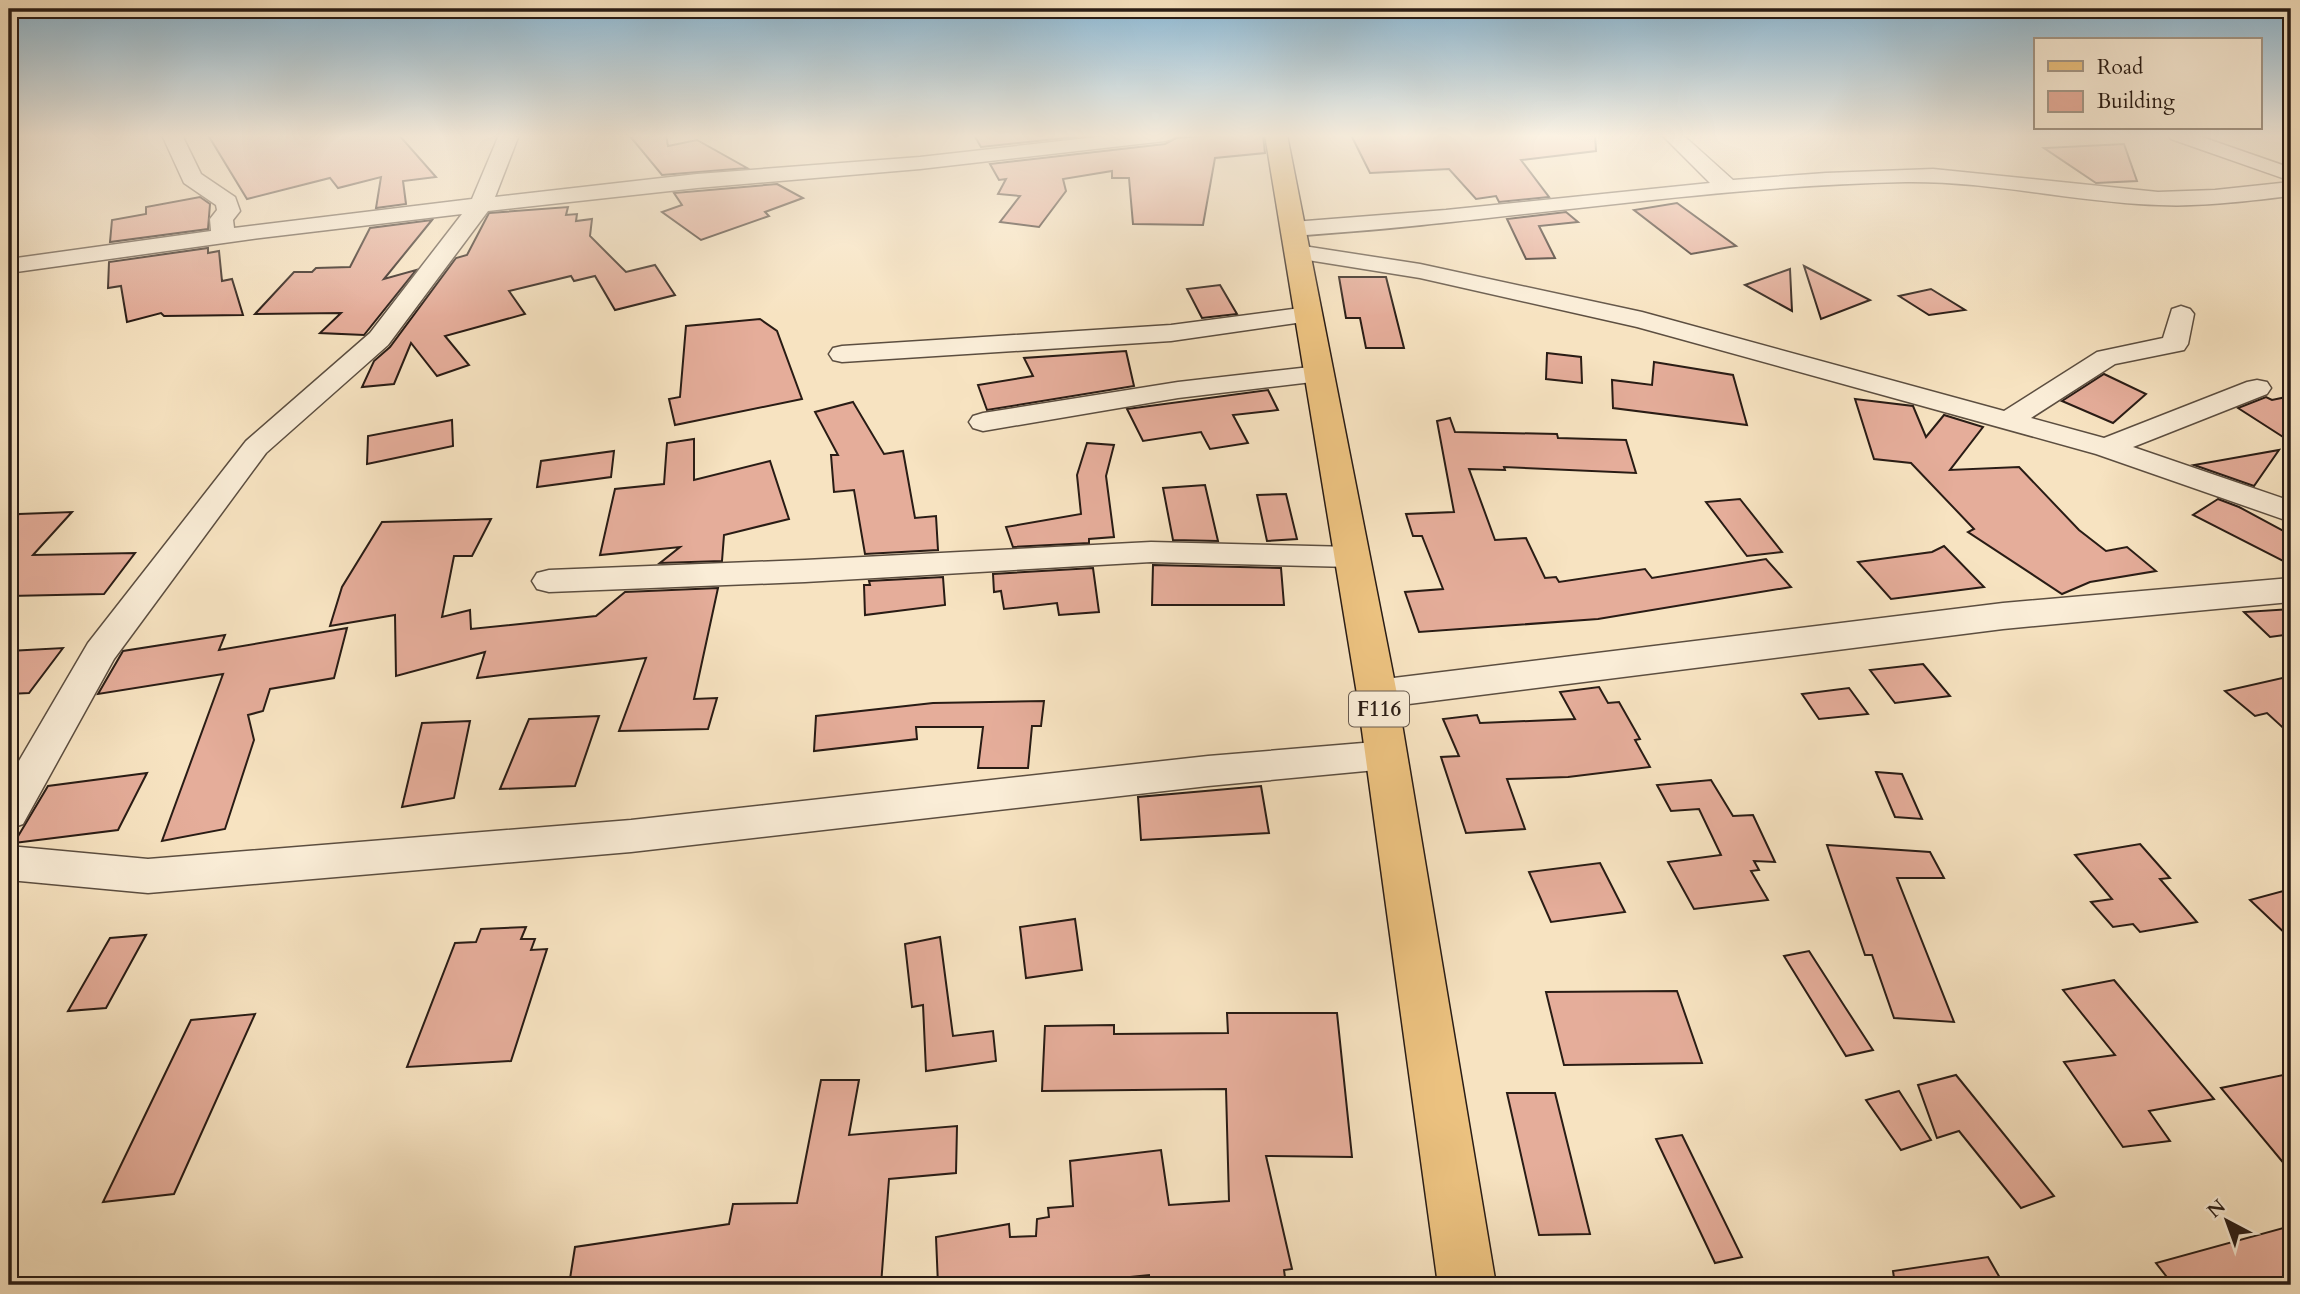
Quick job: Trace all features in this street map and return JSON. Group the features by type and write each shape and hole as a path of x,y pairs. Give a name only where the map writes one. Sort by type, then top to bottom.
{"main road":[{"name":"F116","path":"1287,195 1377,694 1467,1285"}],"street":[{"path":"217,195 227,202 229,211 221,219 223,236"},
{"path":"9,813 100,652 256,447 379,339 481,205 485,195"},
{"path":"9,266 223,236 568,195"},
{"path":"1295,240 1395,224 1644,195"},
{"path":"2125,195 2171,199 2236,195"},
{"path":"1395,224 1420,271"},
{"path":"1295,240 1420,271 1642,320 2009,420 2106,448 2291,512"},
{"path":"2009,420 2106,358 2175,344 2180,314"},
{"path":"842,354 1171,333 1308,315"},
{"path":"983,422 1178,390 1319,374"},
{"path":"2106,448 2258,388"},
{"path":"549,581 805,571 1151,552 1352,557"},
{"path":"1377,694 2003,615 2291,590"},
{"path":"9,863 162,875 631,836 1208,771 1387,755"}],"building":[{"path":"378,195 405,195 406,204 376,208"},
{"path":"676,195 798,195 803,198 765,212 769,216 701,240 662,212 682,205"},
{"path":"1013,195 1063,195 1039,227 1000,222 1020,196"},
{"path":"1131,195 1208,195 1203,225 1133,224"},
{"path":"1473,195 1549,197 1499,202 1496,196 1476,199"},
{"path":"200,197 210,204 208,229 110,242 112,220 146,214 146,207"},
{"path":"1677,203 1736,246 1691,254 1634,210"},
{"path":"568,207 566,215 577,214 576,221 592,219 590,236 626,272 655,265 675,295 615,310 595,276 574,281 571,276 509,291 525,314 445,336 469,365 437,376 411,343 394,384 362,387 374,361 390,347 456,258 467,255 489,213"},
{"path":"1566,212 1578,222 1539,226 1555,258 1526,259 1507,219"},
{"path":"432,220 384,279 416,270 364,335 320,333 341,313 255,314 294,272 350,267 370,228"},
{"path":"208,248 208,253 219,251 222,281 232,279 243,315 164,316 161,313 127,322 121,286 108,288 109,262"},
{"path":"1804,266 1870,300 1821,319"},
{"path":"1790,269 1792,311 1745,285"},
{"path":"1339,277 1386,277 1404,348 1366,348 1360,318 1346,318"},
{"path":"1220,285 1237,314 1202,318 1187,289"},
{"path":"1931,289 1965,310 1929,315 1899,296"},
{"path":"760,319 777,331 802,399 675,425 669,399 680,397 686,326"},
{"path":"1126,351 1134,386 987,410 978,385 1033,376 1024,358"},
{"path":"1547,353 1581,357 1582,383 1546,379"},
{"path":"1654,362 1733,375 1747,425 1613,408 1612,380 1652,385"},
{"path":"2104,374 2146,394 2113,423 2062,401"},
{"path":"1268,390 1278,410 1233,415 1248,443 1210,449 1201,432 1143,441 1127,409"},
{"path":"2291,396 2291,442 2238,408 2266,397 2272,400"},
{"path":"1855,399 1913,406 1926,437 1944,415 1983,427 1950,470 2019,467 2079,530 2106,551 2127,547 2156,571 2090,582 2062,594 1968,532 1974,529 1911,463 1874,459"},
{"path":"853,402 884,454 903,451 915,518 936,516 938,550 865,554 854,490 834,492 831,455 838,455 815,412"},
{"path":"1450,418 1455,432 1557,434 1558,438 1626,440 1636,473 1504,467 1505,470 1469,469 1495,540 1526,538 1545,578 1556,577 1559,582 1645,569 1652,578 1766,559 1791,587 1598,619 1419,632 1405,592 1443,589 1422,536 1413,536 1406,514 1454,512 1437,421"},
{"path":"452,420 453,446 367,464 368,436"},
{"path":"694,439 694,480 770,461 789,519 724,535 722,561 660,563 680,547 600,555 615,489 664,484 667,443"},
{"path":"1087,443 1114,445 1106,476 1114,537 1089,539 1089,543 1013,547 1006,527 1081,514 1077,475"},
{"path":"2279,450 2254,486 2194,465"},
{"path":"614,451 611,477 537,487 541,461"},
{"path":"1205,485 1218,541 1173,540 1163,488"},
{"path":"1286,494 1297,539 1267,541 1257,495"},
{"path":"1740,499 1782,552 1747,556 1706,502"},
{"path":"2218,499 2239,507 2291,535 2291,565 2193,515"},
{"path":"72,512 33,555 135,553 104,594 9,596 9,525 19,514"},
{"path":"491,519 472,556 454,556 442,617 470,610 471,629 596,616 625,592 718,588 694,699 717,698 708,729 619,731 646,658 477,678 485,652 396,676 395,615 330,626 342,587 382,522"},
{"path":"1944,546 1984,587 1891,599 1858,562 1932,552"},
{"path":"1153,565 1281,568 1284,605 1152,605"},
{"path":"1093,568 1099,612 1059,615 1057,603 1004,609 1001,591 994,592 993,574"},
{"path":"943,577 945,605 865,615 864,585 870,585 869,581"},
{"path":"2291,609 2291,634 2270,637 2244,612"},
{"path":"347,628 334,678 270,689 263,711 248,715 254,740 225,829 162,841 223,674 98,694 123,651 225,635 219,650"},
{"path":"63,648 29,693 9,694 9,651"},
{"path":"1923,664 1950,696 1895,703 1870,670"},
{"path":"2291,676 2291,735 2267,713 2255,716 2225,691"},
{"path":"1599,687 1608,703 1619,702 1640,739 1635,740 1650,767 1568,777 1507,779 1525,829 1466,833 1441,757 1459,756 1443,719 1477,715 1480,723 1575,719 1560,692"},
{"path":"1849,688 1868,714 1819,719 1802,694"},
{"path":"1044,701 1041,726 1032,726 1028,768 978,768 983,727 916,727 917,739 814,751 816,716 933,703"},
{"path":"599,716 575,786 500,789 529,719"},
{"path":"470,721 454,798 402,807 422,723"},
{"path":"1876,772 1902,774 1922,819 1895,817"},
{"path":"147,773 118,830 14,843 48,786"},
{"path":"1711,780 1733,816 1753,815 1775,862 1754,861 1759,870 1751,871 1768,900 1694,909 1668,862 1721,855 1699,809 1671,811 1657,785"},
{"path":"1261,786 1269,833 1141,840 1138,797"},
{"path":"2140,844 2170,878 2160,879 2197,922 2140,932 2133,924 2113,927 2091,902 2112,899 2075,855"},
{"path":"1827,845 1930,852 1944,878 1897,878 1954,1022 1894,1018 1872,955 1865,955"},
{"path":"1600,863 1625,912 1551,922 1529,872"},
{"path":"2291,889 2291,939 2250,900"},
{"path":"1075,919 1082,970 1026,978 1020,927"},
{"path":"526,927 521,939 535,939 531,950 547,949 511,1061 407,1067 455,943 476,942 481,929"},
{"path":"146,935 106,1008 68,1011 110,938"},
{"path":"940,937 953,1036 993,1031 996,1061 926,1071 923,1005 912,1007 905,944"},
{"path":"1809,951 1873,1050 1846,1056 1784,956"},
{"path":"2114,980 2214,1099 2149,1111 2170,1141 2123,1147 2064,1062 2115,1055 2063,990"},
{"path":"1677,991 1702,1063 1564,1065 1546,992"},
{"path":"1227,1013 1337,1013 1352,1157 1266,1156 1292,1269 1284,1270 1286,1285 1150,1285 1149,1275 1050,1285 938,1285 936,1237 1009,1224 1010,1237 1036,1236 1037,1219 1049,1217 1048,1208 1073,1206 1070,1161 1161,1150 1169,1205 1229,1201 1226,1089 1042,1091 1045,1026 1114,1025 1114,1034 1228,1033"},
{"path":"255,1014 174,1194 103,1202 191,1020"},
{"path":"1956,1075 2054,1196 2021,1208 1959,1131 1937,1138 1918,1085"},
{"path":"2283,1075 2291,1085 2291,1172 2221,1088"},
{"path":"821,1080 859,1080 849,1135 957,1126 956,1173 889,1179 881,1285 569,1285 575,1247 729,1224 733,1204 797,1203"},
{"path":"1899,1091 1931,1140 1901,1150 1866,1100"},
{"path":"1507,1093 1555,1093 1590,1234 1539,1235"},
{"path":"1682,1135 1742,1257 1715,1263 1656,1139"},
{"path":"2291,1226 2291,1285 2173,1285 2156,1263"},
{"path":"1988,1257 2004,1285 1895,1285 1893,1271"}]}
